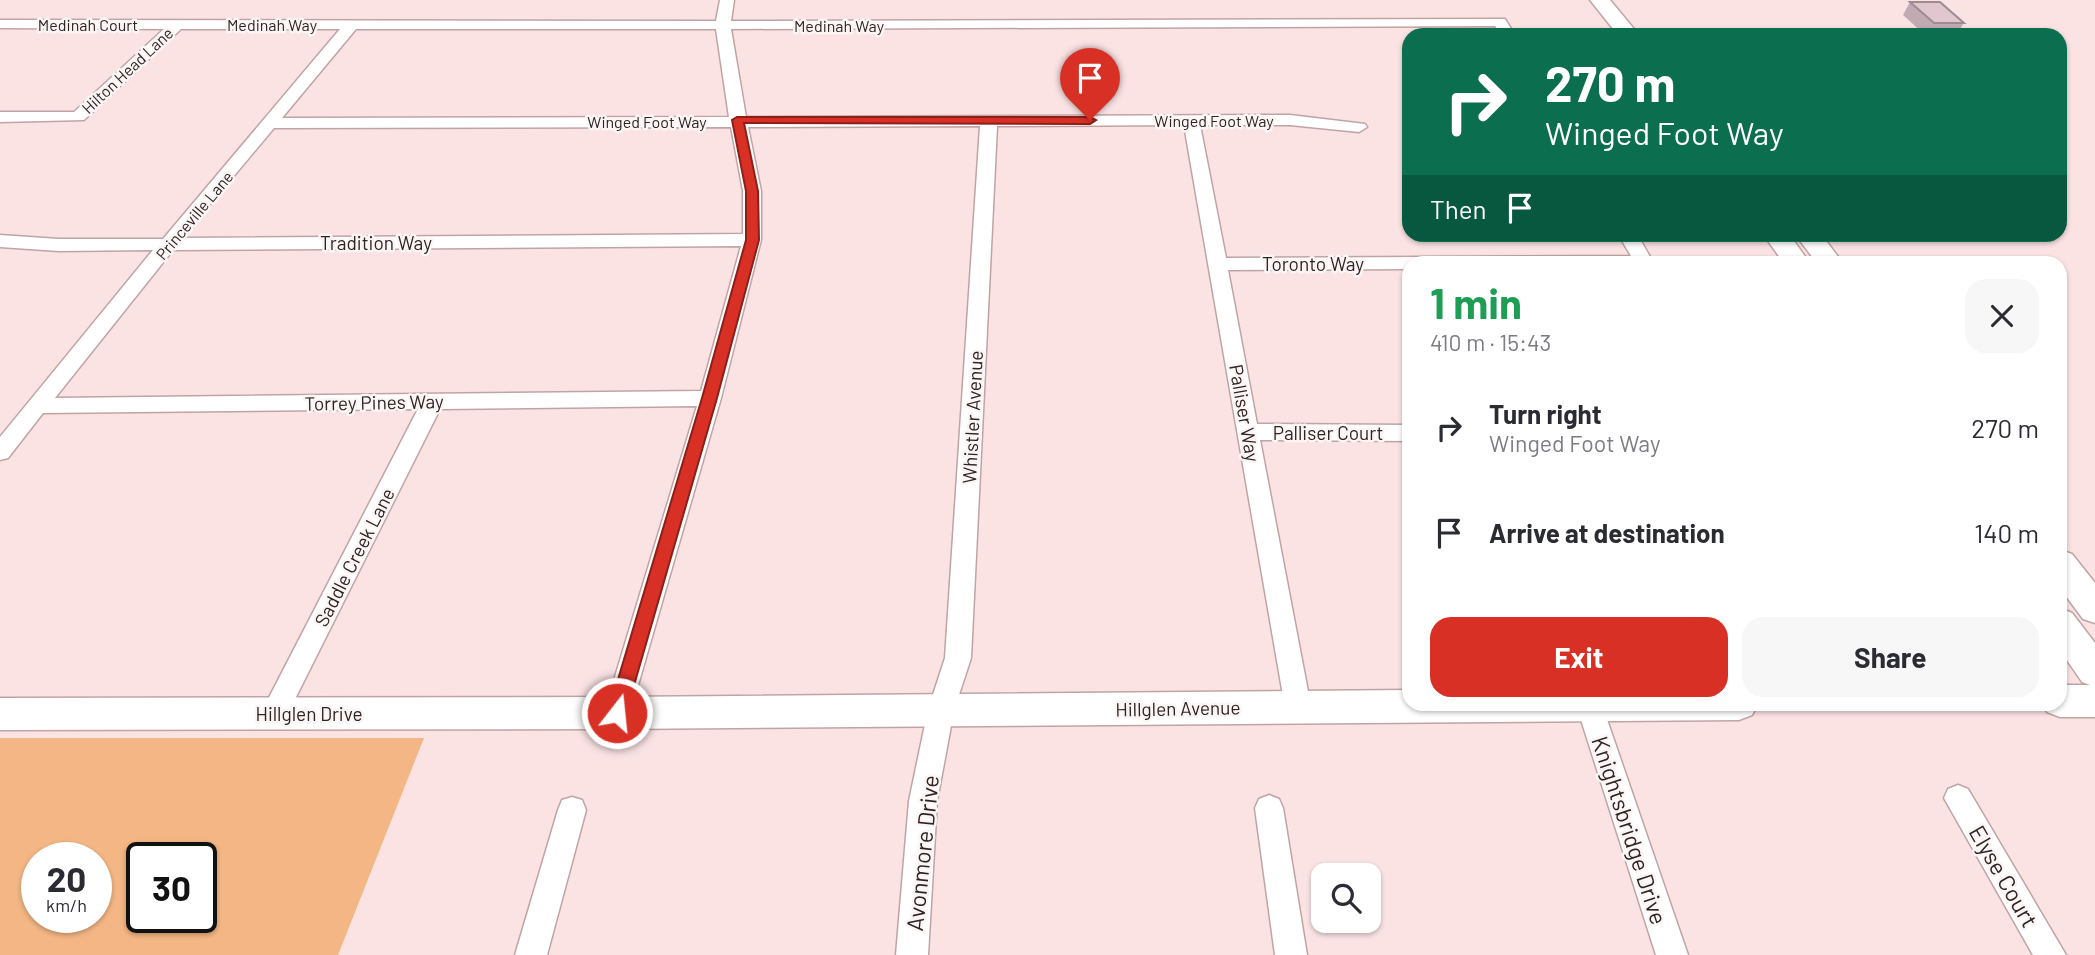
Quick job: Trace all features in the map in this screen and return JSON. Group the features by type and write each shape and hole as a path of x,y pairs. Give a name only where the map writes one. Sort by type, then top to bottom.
{"street":[{"path":"617,713 710,398 752,240 752,191 737,120 723,25 727,0"},
{"path":"1600,0 1639,26"},
{"name":"Medinah Court","path":"0,24 177,24"},
{"name":"Medinah Way","path":"177,24 1402,28"},
{"name":"Hilton Head Lane","path":"78,117 177,24"},
{"name":"Princeville Lane","path":"0,452 168,244 351,25"},
{"path":"0,117 78,117"},
{"name":"Palliser Way","path":"1191,120 1298,707"},
{"name":"Winged Foot Way","path":"271,123 1290,120 1359,127"},
{"name":"Whistler Avenue","path":"942,710 958,659 989,121"},
{"name":"Tradition Way","path":"0,242 60,245 752,240"},
{"path":"1813,242 1824,256"},
{"name":"Toronto Way","path":"1218,264 1402,262"},
{"name":"Torrey Pines Way","path":"39,406 710,398"},
{"name":"Saddle Creek Lane","path":"274,713 433,401"},
{"name":"Palliser Court","path":"1248,432 1402,433"},
{"path":"2067,573 2095,609"},
{"path":"2067,633 2095,671"},
{"path":"2067,701 2095,701"},
{"name":"Hillglen Avenue","path":"617,713 1402,706"},
{"name":"Avonmore Drive","path":"912,955 923,801 942,710"},
{"name":"Knightsbridge Drive","path":"1591,711 1672,955"},
{"name":"Hillglen Drive","path":"0,714 617,713"},
{"name":"Elyse Court","path":"1958,797 2050,955"},
{"path":"1269,808 1291,955"},
{"path":"531,955 572,810"}],"shaded area":[{"path":"0,738 424,738 338,955 0,955"}],"building":[{"path":"1910,2 1940,2 1964,23 1934,23"}],"route":[{"path":"617,713 710,398 752,240 752,191 737,120 1090,120"}]}
